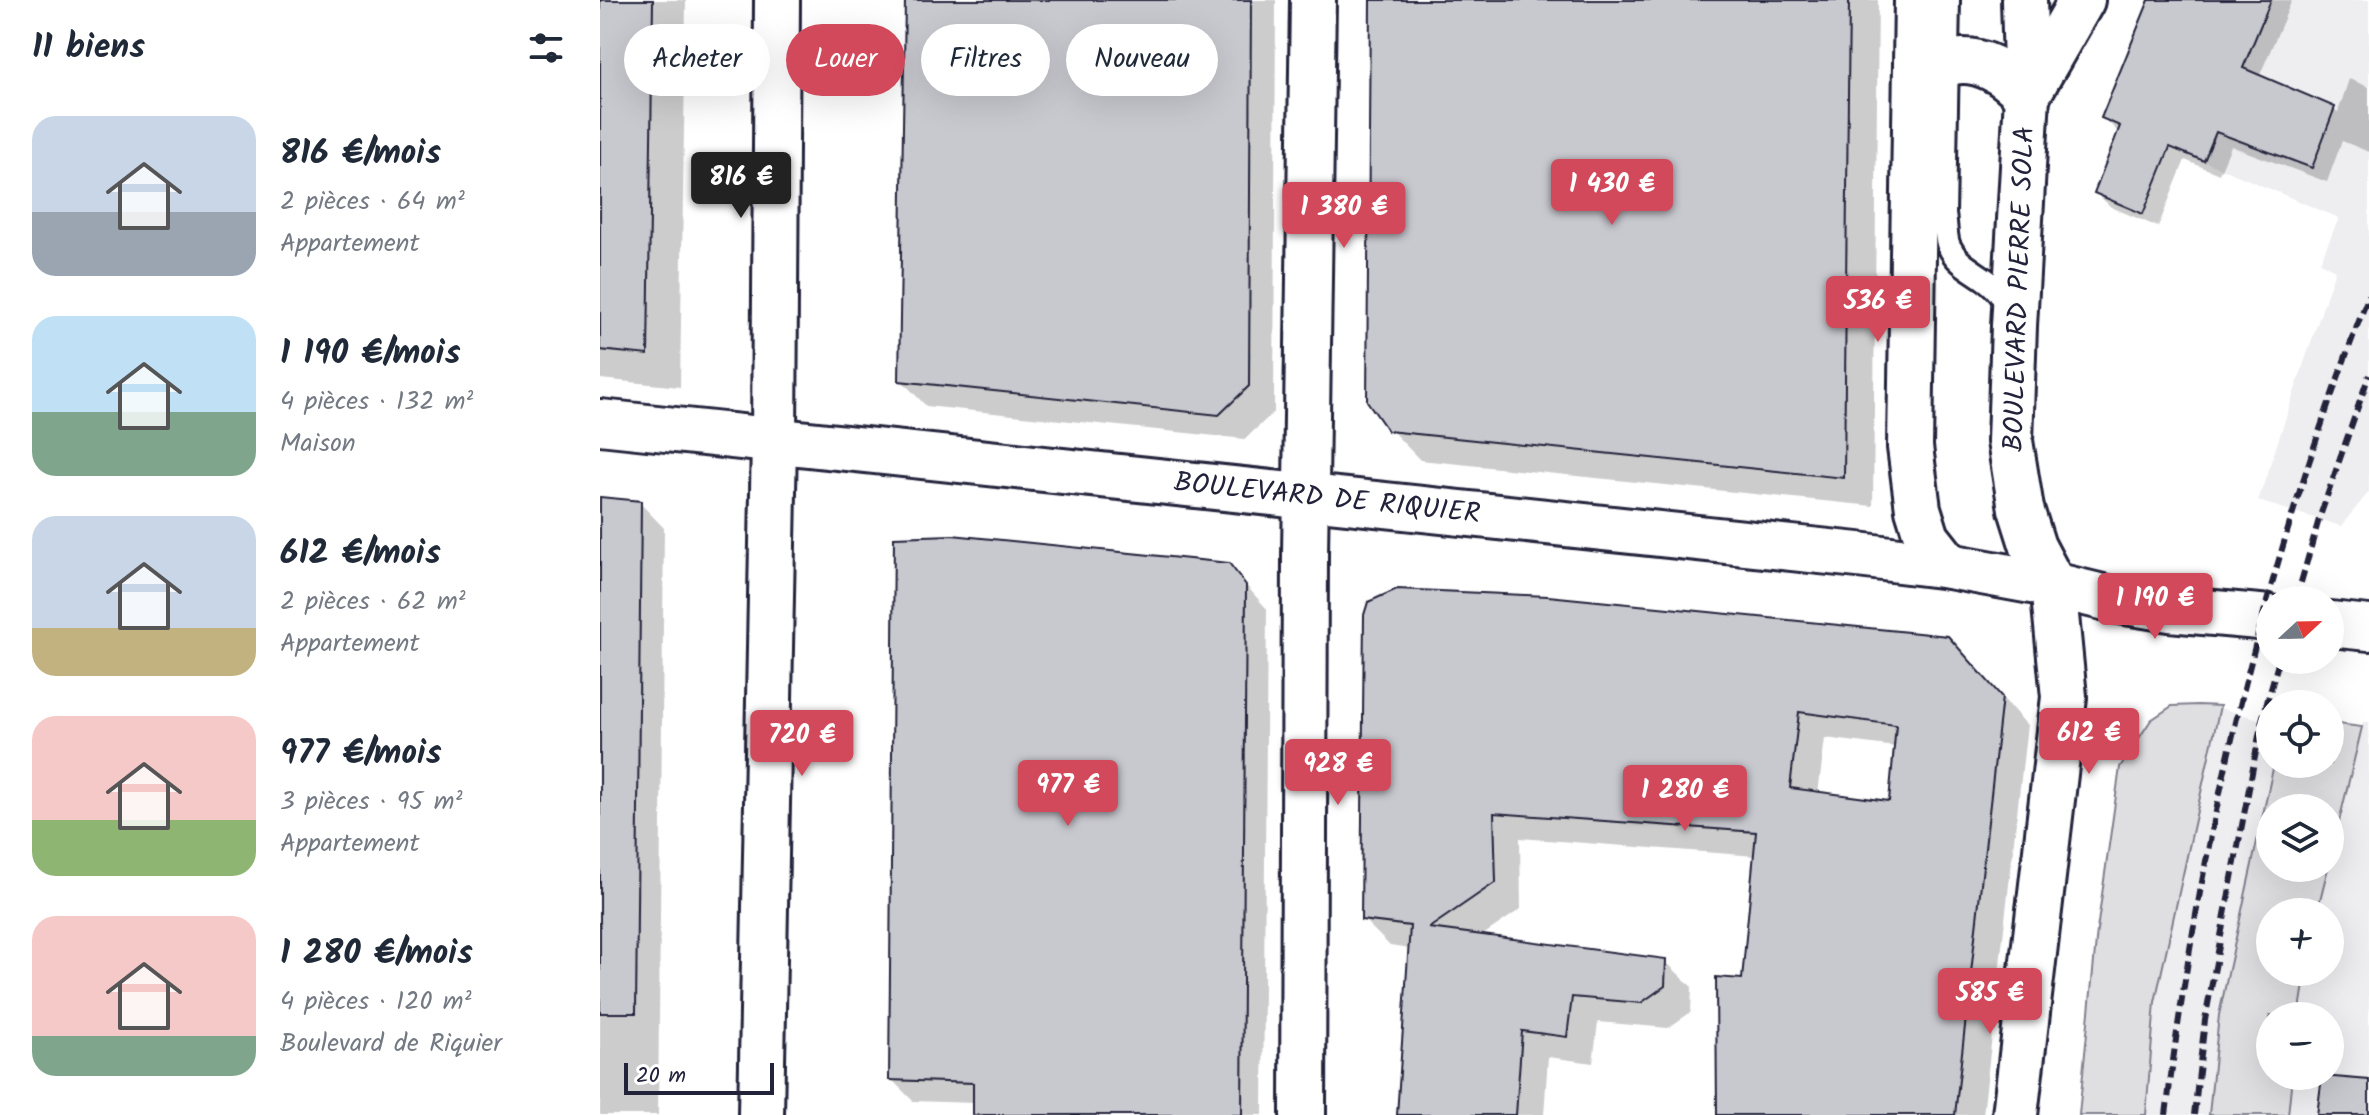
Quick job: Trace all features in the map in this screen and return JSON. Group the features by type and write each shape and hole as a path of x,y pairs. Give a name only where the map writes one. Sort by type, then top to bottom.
{"main road":[{"path":"761,1115 774,440 777,0"},
{"path":"1303,1115 1306,498 1313,0"},
{"path":"1917,0 1932,77 1910,447 1918,509 1927,538 1949,566"},
{"path":"2024,0 2027,96"},
{"name":"BOULEVARD PIERRE SOLA","path":"2053,585 2033,547 2021,509 2010,441 2014,326 2027,96 2082,0"},
{"path":"1932,77 1978,62 1996,68 2012,79 2027,96"},
{"name":"BOULEVARD DE RIQUIER","path":"600,422 1949,566 2119,601 2256,617"},
{"path":"2015,1115 2064,697 2053,585"},
{"path":"2344,625 2369,628"}],"lane":[{"path":"1948,0 1932,77 1949,247 1970,270 1991,281 2004,297 2014,326"}],"shaded area":[{"path":"2149,0 2369,0 2369,492 2341,526 2258,501 2335,270 2320,262 2339,218 2101,118"},
{"path":"2172,706 2220,706 2155,1002 2146,1115 2079,1115 2097,930 2120,767 2151,720"},
{"path":"2219,708 2256,718 2256,778 2271,778 2267,794 2256,794 2256,846 2219,1015 2209,1115 2146,1115 2155,1002"},
{"path":"2363,722 2369,722 2369,1115 2288,1115 2291,1090 2344,1090 2344,1002 2301,1002 2304,986 2344,986 2344,898 2320,898 2324,882 2344,882 2344,806"},
{"path":"2344,725 2362,727 2344,801 2344,794 2267,794 2271,778 2344,778"},
{"path":"2256,846 2256,882 2324,882 2320,898 2256,898 2256,986 2304,986 2301,1002 2256,1002 2256,1090 2291,1090 2288,1115 2209,1115 2219,1015"}],"building":[{"path":"600,0 653,0 653,24 624,24 624,96 652,96 648,355 600,350"},
{"path":"905,0 1251,0 1249,386 1219,415 899,381"},
{"path":"1370,0 1849,0 1844,478 1388,431 1367,401"},
{"path":"2149,0 2271,0 2243,68 2335,107 2312,168 2216,132 2204,161 2170,147 2143,214 2094,193 2120,126 2101,118"},
{"path":"600,497 641,501 636,1013 600,1013"},
{"path":"952,535 1229,563 1246,585 1242,1115 973,1115 973,1083 889,1080 894,537"},
{"path":"1397,589 1548,596 1948,636 2002,697 1955,1115 1717,1115 1716,977 1742,979 1756,832 1494,813 1496,882 1429,928 1666,959 1665,986 1641,1003 1572,997 1567,1037 1522,1031 1516,1115 1397,1115 1410,926 1361,920 1364,615 1368,602","holes":["1799,712 1896,725 1889,801 1790,788"]},
{"path":"2344,1078 2369,1080 2369,1115 2317,1115 2320,1090 2344,1090"}],"railway":[{"path":"2166,1115 2198,906 2242,699 2268,596 2299,495 2369,295"},
{"path":"2300,586 2319,519 2369,375"},
{"path":"2194,1115 2205,1020 2262,720 2275,674"}]}
